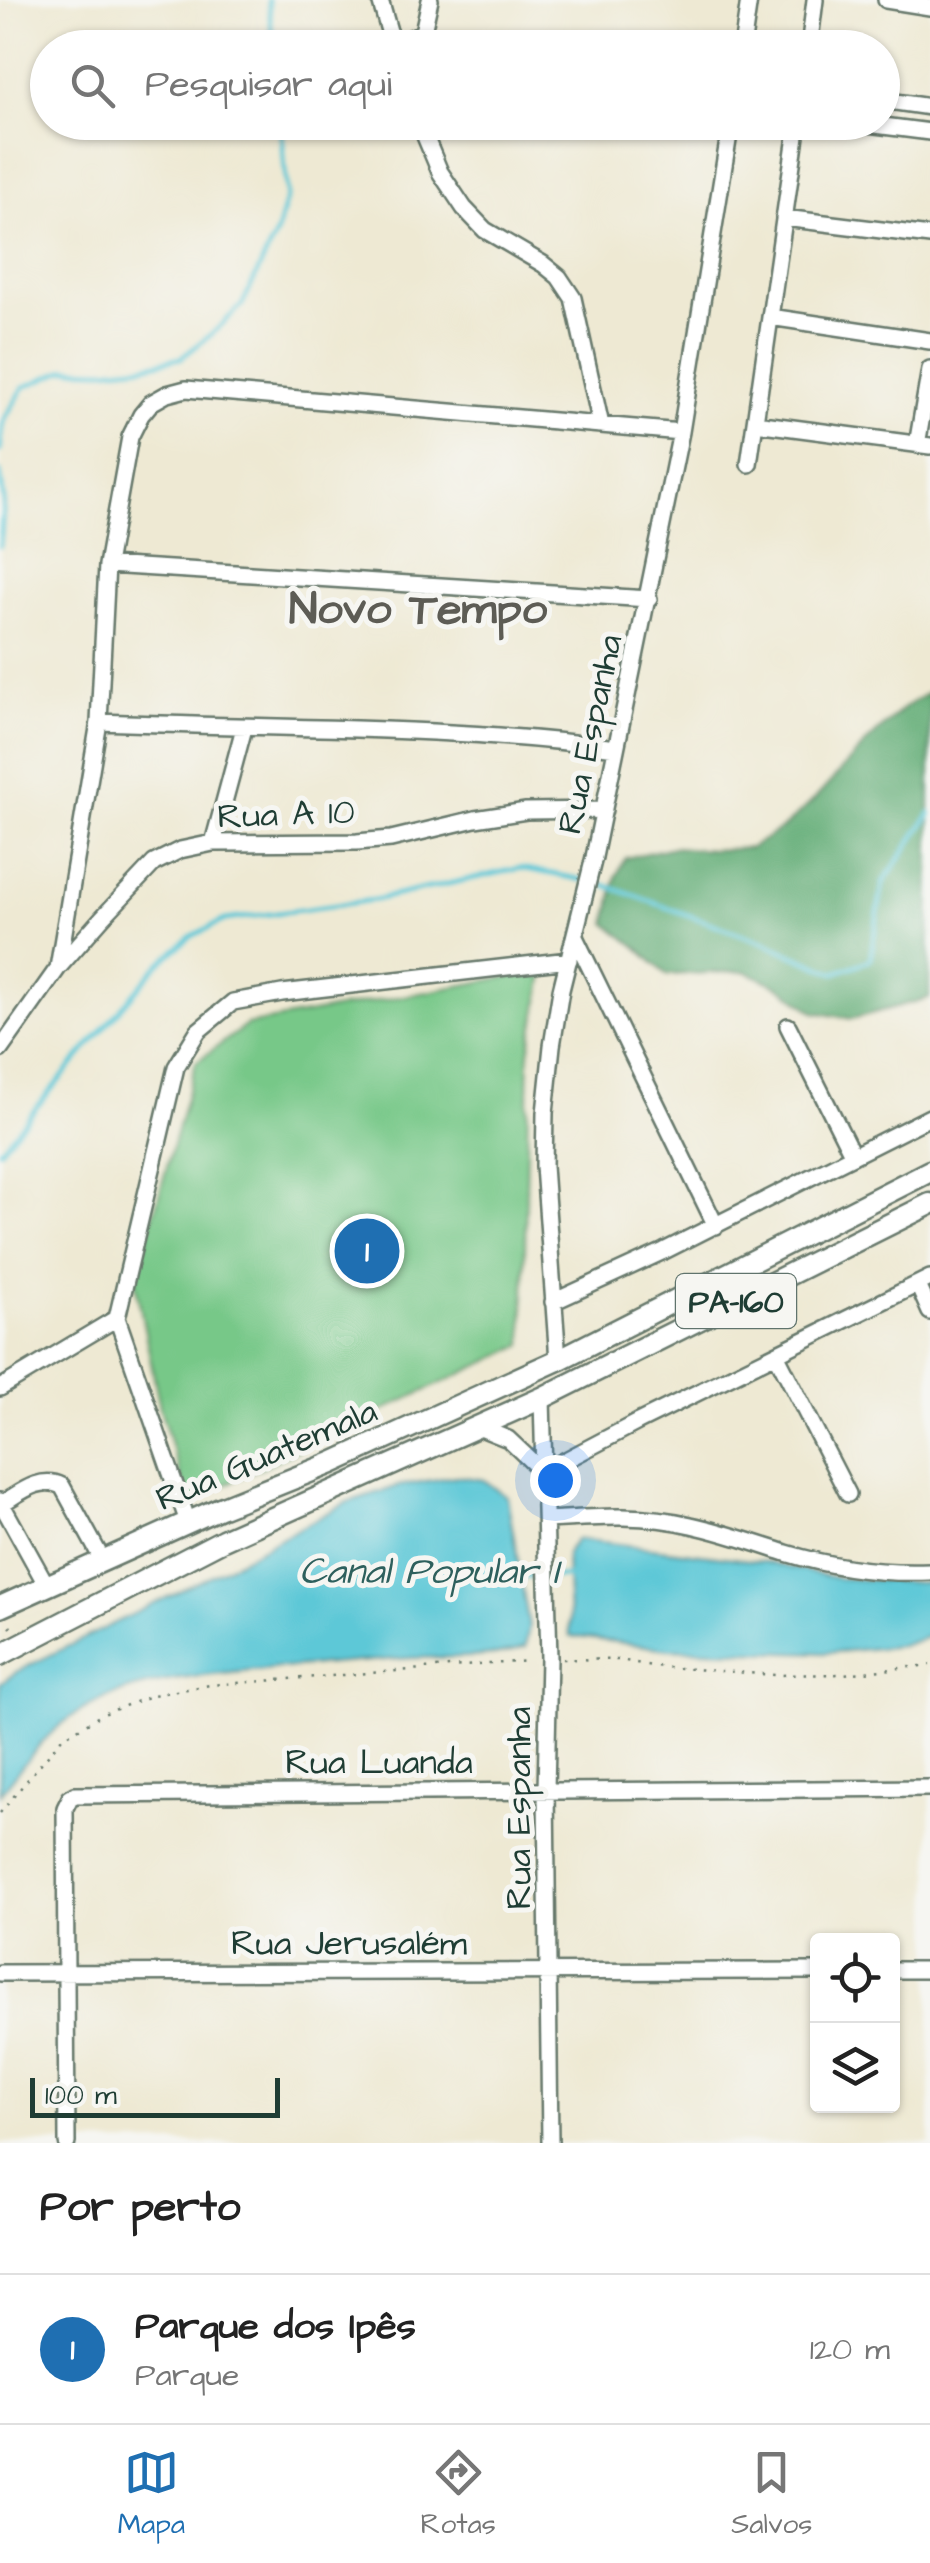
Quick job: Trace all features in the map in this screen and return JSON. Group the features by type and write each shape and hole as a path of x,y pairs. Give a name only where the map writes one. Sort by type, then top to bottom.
{"main road":[{"name":"PA-160","path":"558,1360 930,1171"},
{"name":"PA-160","path":"542,1398 930,1204"},
{"name":"Rua Guatemala","path":"0,1607 558,1360"},
{"name":"Rua Guatemala","path":"0,1655 223,1540 542,1398"},
{"path":"332,1463 342,1487"}],"street":[{"path":"380,0 389,30"},
{"path":"423,30 430,0"},
{"path":"744,30 748,0"},
{"path":"811,30 815,0"},
{"path":"886,0 930,6"},
{"path":"900,103 930,107"},
{"path":"900,128 930,132"},
{"path":"426,140 440,172 464,208 485,230 551,270 572,298 601,426"},
{"name":"Rua Espanha","path":"558,1360 544,1166 552,1046 560,990 588,885 681,432 728,140"},
{"path":"749,464 795,140"},
{"path":"784,218 930,236"},
{"path":"770,317 930,340"},
{"path":"755,423 924,446 930,370"},
{"path":"58,968 99,722 107,564 130,438 151,403 186,389 681,432"},
{"path":"107,564 648,598"},
{"path":"99,722 457,732 616,748"},
{"path":"213,843 244,728"},
{"name":"Rua A 10","path":"0,1050 58,968 154,864 180,850 213,843 357,842 526,811 604,810"},
{"path":"575,937 716,1226"},
{"path":"188,1522 118,1318 176,1067 198,1031 234,1002 568,960"},
{"path":"788,1026 853,1156"},
{"path":"553,1302 716,1226 930,1117"},
{"path":"478,1427 508,1439 543,1472 924,1282 930,1312"},
{"path":"0,1388 118,1318"},
{"path":"776,1354 848,1494"},
{"name":"Rua Espanha","path":"542,1398 549,1658 546,1790 550,2143"},
{"path":"47,1586 1,1502 42,1482 62,1486 103,1561"},
{"path":"546,1520 642,1517 689,1524 838,1566 930,1572"},
{"name":"Rua Luanda","path":"66,1973 65,1808 70,1798 83,1794 930,1788"},
{"name":"Rua Jerusalém","path":"0,1973 810,1970"},
{"path":"900,1970 930,1970"},
{"path":"66,1973 67,2143"}],"path":[{"path":"0,1813 62,1738 101,1715 153,1695 210,1684 549,1658 620,1660 776,1675 844,1674 930,1665"}],"green space":[{"path":"930,691 929,998 852,1019 814,1012 782,988 745,971 667,975 607,924 616,877 625,858 673,847 750,848 784,827 901,710"},
{"path":"545,970 529,1052 523,1345 188,1502 160,1408 135,1281 196,1062 247,1025"}],"water":[{"name":"Canal Popular I","path":"456,1476 484,1480 507,1497 529,1626 525,1647 483,1656 198,1676 133,1688 92,1704 62,1724 0,1794 0,1684 16,1672 216,1573 348,1502 398,1486"},
{"name":"Canal Popular I","path":"577,1539 765,1562 836,1578 930,1583 930,1636 901,1646 825,1653 668,1649 570,1636 566,1553"}],"waterway":[{"path":"268,0 272,30"},
{"path":"0,451 4,420 24,387 67,369 104,370 181,358 242,305 277,232 287,195 282,140"},
{"path":"0,472 4,500 0,546"},
{"path":"0,1150 156,967 190,937 225,920 374,900 521,868 599,883 763,942 835,973 870,960 883,883 930,814"},
{"path":"515,1576 573,1577"}],"place":[{"name":"Parque dos Ipês","path":"367,1251"}],"district":[{"name":"Novo Tempo","path":"418,607"}]}
